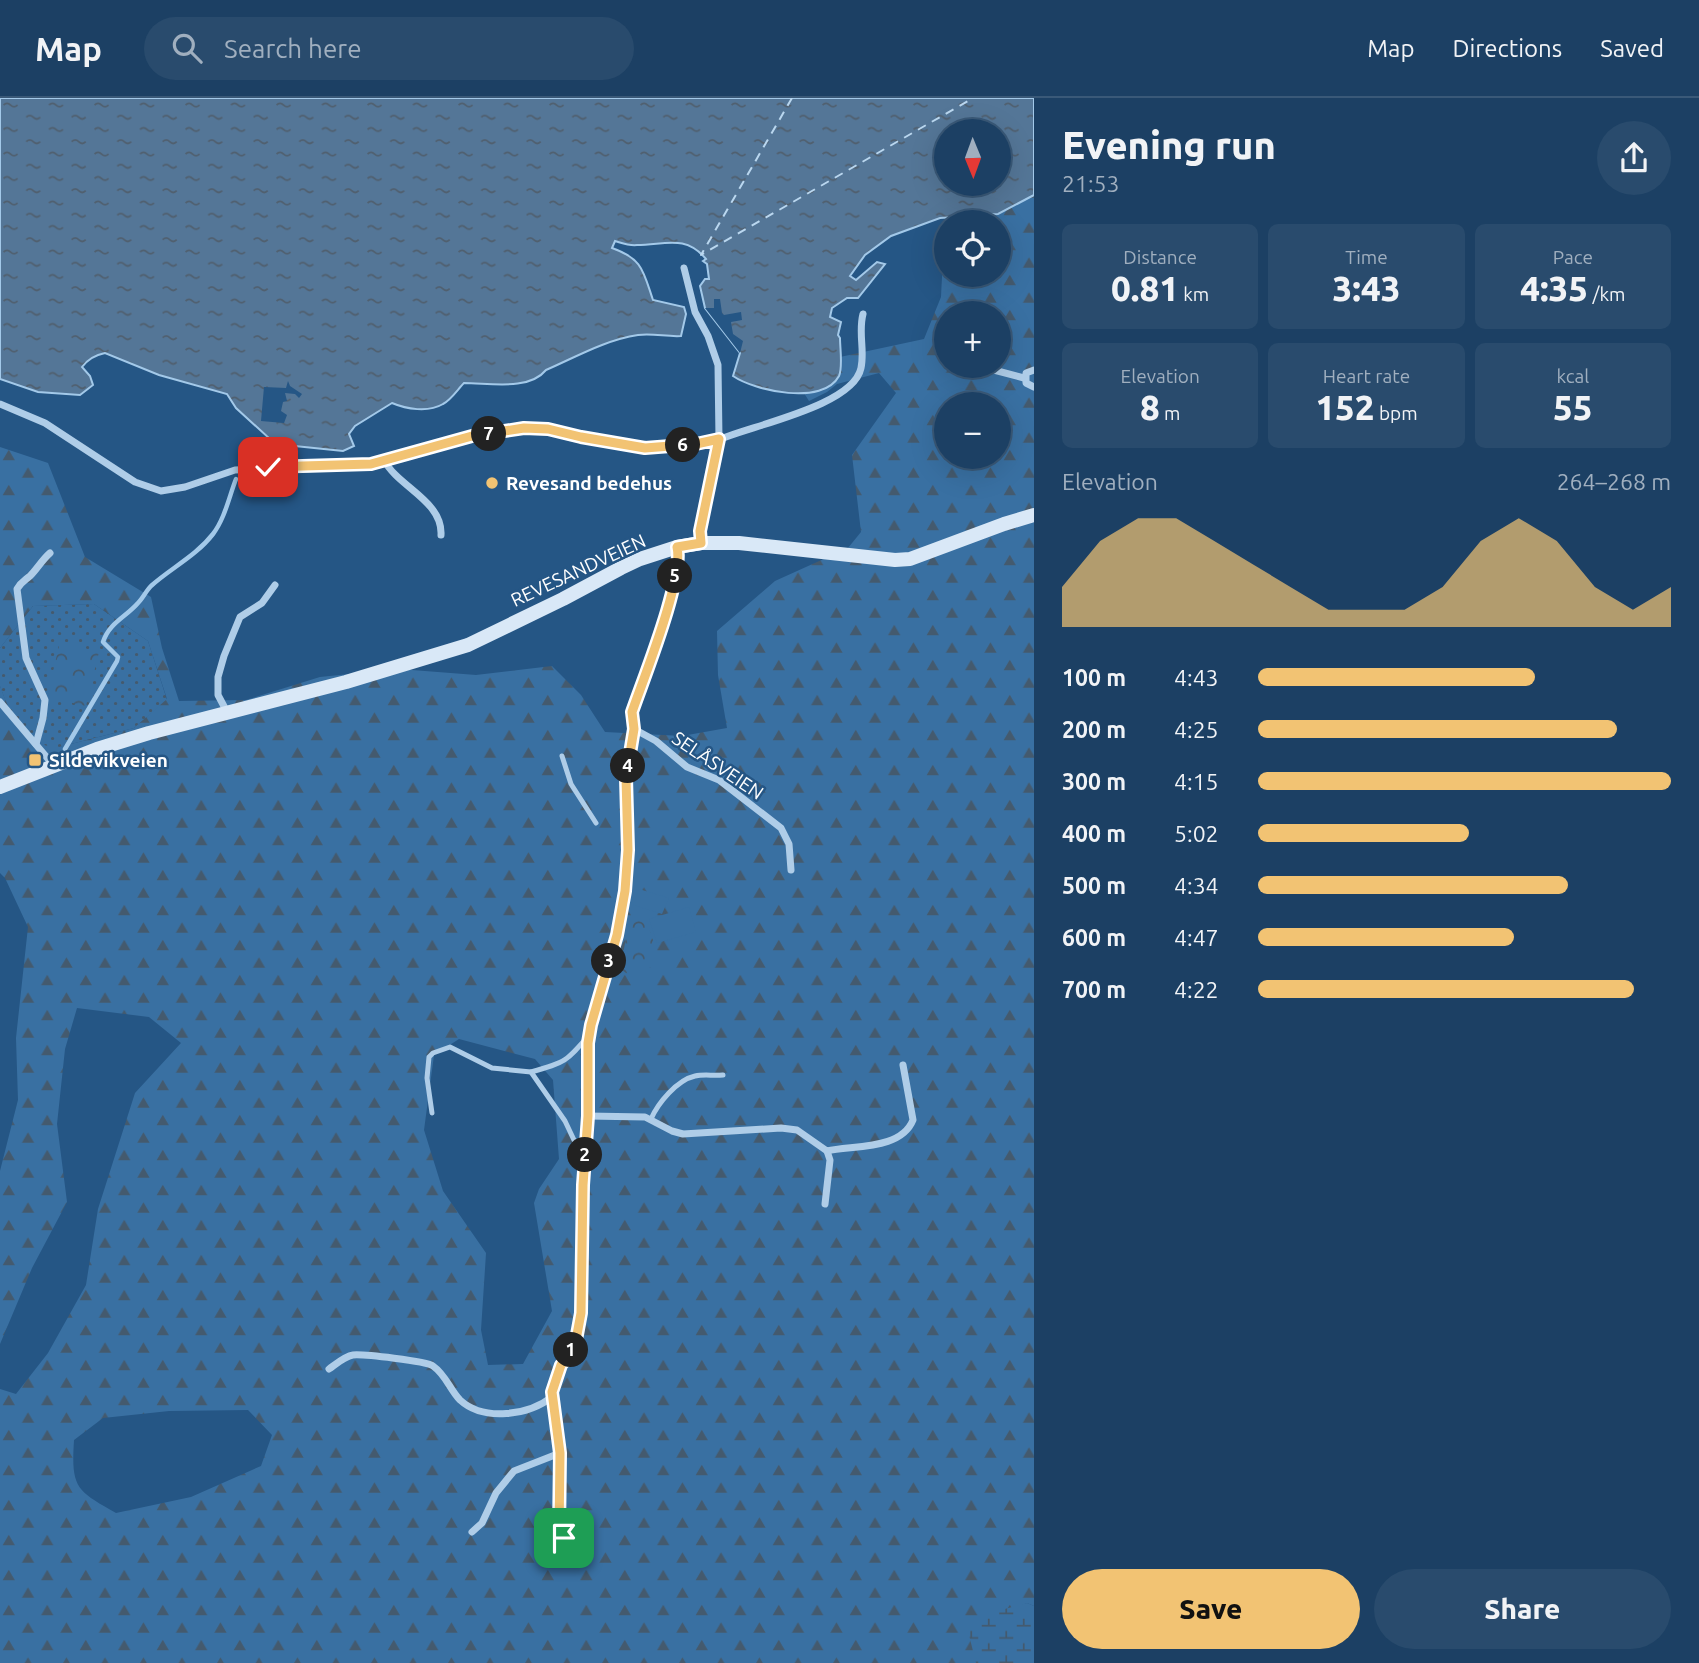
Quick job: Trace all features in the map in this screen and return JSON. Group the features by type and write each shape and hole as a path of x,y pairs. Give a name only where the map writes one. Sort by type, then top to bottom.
{"main road":[{"name":"REVESANDVEIEN","path":"0,787 51,766 149,733 421,661 468,645 640,559 677,547 701,543 769,545 895,560 910,559 1004,524 1034,516"}],"street":[{"path":"684,268 695,312 716,358 719,439 700,531 701,543"},
{"path":"0,404 45,423 135,482 161,491 185,487 234,470 371,464 472,436 524,428 548,429 645,448 696,444 719,439 817,406 848,390 856,381 861,368 859,327 863,314"},
{"path":"1024,378 1026,373 1034,370"},
{"path":"1011,375 1024,378 1026,383 1034,387"},
{"path":"384,460 398,479 429,506 439,520 441,535"},
{"path":"572,1540 559,1535 560,1453 552,1397 558,1372 579,1331 589,1035 617,935 625,891 628,850 626,778 634,729 632,712 673,587 679,558 677,547"},
{"path":"36,744 45,700 26,658 17,589 50,553"},
{"path":"227,713 218,695 218,677 224,656 240,617 262,603 275,585"},
{"path":"0,702 51,766"},
{"name":"SELÅSVEIEN","path":"634,729 656,741 687,767 719,780 781,828 789,844 791,870"},
{"path":"827,1151 890,1142 911,1127 913,1110 903,1065"},
{"path":"588,1116 651,1119 683,1134 760,1128 797,1130 827,1151 830,1160 825,1204"},
{"path":"329,1368 350,1355 428,1363 446,1378 458,1398 466,1405 483,1412 529,1410 552,1397"},
{"path":"471,1532 482,1522 496,1493 514,1471 560,1453"}],"lane":[{"path":"562,756 571,784 596,823"},
{"path":"432,1113 428,1078 429,1057 433,1053 450,1047 492,1068 531,1072 563,1063 589,1035"},
{"path":"531,1072 565,1121 574,1140 586,1149"},
{"path":"651,1119 668,1095 687,1079 723,1075"}],"green space":[{"path":"1034,195 1034,1606 1027,1603 978,1623 976,1663 0,1663 0,1389 16,1394 48,1353 86,1285 98,1209 135,1093 181,1043 149,1017 77,1008 65,1049 57,1124 67,1202 32,1268 0,1344 0,1171 18,1100 16,1038 28,927 5,878 0,873 0,686 20,727 37,742 59,747 134,728 167,699 148,641 94,604 33,606 0,648 0,447 48,463 85,557 151,597 162,648 179,701 246,700 320,677 399,669 476,675 552,666 581,695 605,732 682,736 727,728 718,675 717,631 775,581 848,548 861,532 852,455 896,393 879,373 837,384 809,401 804,393 832,384 838,374 840,357 924,339 934,314 934,378 1011,378 1011,301 939,301 942,287 1011,287 1011,210 1006,210","holes":["459,1039 535,1059 553,1080 559,1159 539,1189 534,1203 552,1311 523,1364 488,1365 481,1330 486,1253 443,1191 424,1130 434,1055","248,1410 272,1435 261,1466 191,1497 116,1513 84,1492 75,1478 74,1440 103,1418 169,1411"]},
{"path":"94,604 148,641 167,700 134,728 59,747 37,743 11,716 0,686 0,648 33,606"},
{"path":"60,642 99,652 86,706 47,697"},
{"path":"639,889 669,898 662,914 633,905"},
{"path":"689,907 696,932 657,943 649,919"},
{"path":"630,917 645,917 655,946 649,971 637,978 620,970"},
{"path":"1027,1603 1034,1606 1034,1663 976,1663 968,1631 978,1623 978,1616"}],"water":[{"path":"0,98 1034,98 1034,195 1006,210 934,210 934,220 891,236 865,255 850,276 856,280 877,262 885,264 858,298 847,298 832,308 830,317 841,322 838,335 840,372 831,385 819,391 772,391 733,376 740,353 705,308 700,286 705,279 709,279 707,264 703,261 706,259 698,251 690,246 674,243 634,245 615,241 612,248 630,257 640,267 653,300 684,307 686,314 681,336 626,337 591,349 546,370 530,381 464,383 452,397 437,407 410,408 392,403 355,426 349,434 354,446 343,451 285,445 271,440 236,408 227,394 159,375 105,353 92,358 82,367 90,376 93,385 80,395 38,392 0,379"}],"pier":[{"path":"714,299 720,299 724,315 741,312 742,320 731,322 733,334 743,341 740,353 705,308 714,308"},
{"path":"288,381 290,386 302,394 299,398 295,394 285,393 287,401 283,402 281,411 287,415 284,423 261,421 264,387 286,388"}],"waterway":[{"path":"65,749 117,661 118,657 103,642 106,635 151,586 199,549 213,534 224,514 236,479"}],"ferry route":[{"path":"792,98 701,255 973,98"}],"place":[{"name":"Revesand bedehus","path":"492,483"},
{"name":"Sildevikveien","path":"35,760"}],"route":[{"path":"268,467 371,464 472,436 524,428 548,429 645,448 713,442 719,439 700,531 701,543 677,547 679,558 673,587 632,712 634,729 626,778 628,850 625,891 617,935 588,1043 588,1116 583,1185 579,1331 568,1357 561,1365 552,1392 560,1453 559,1535 564,1538"}]}
